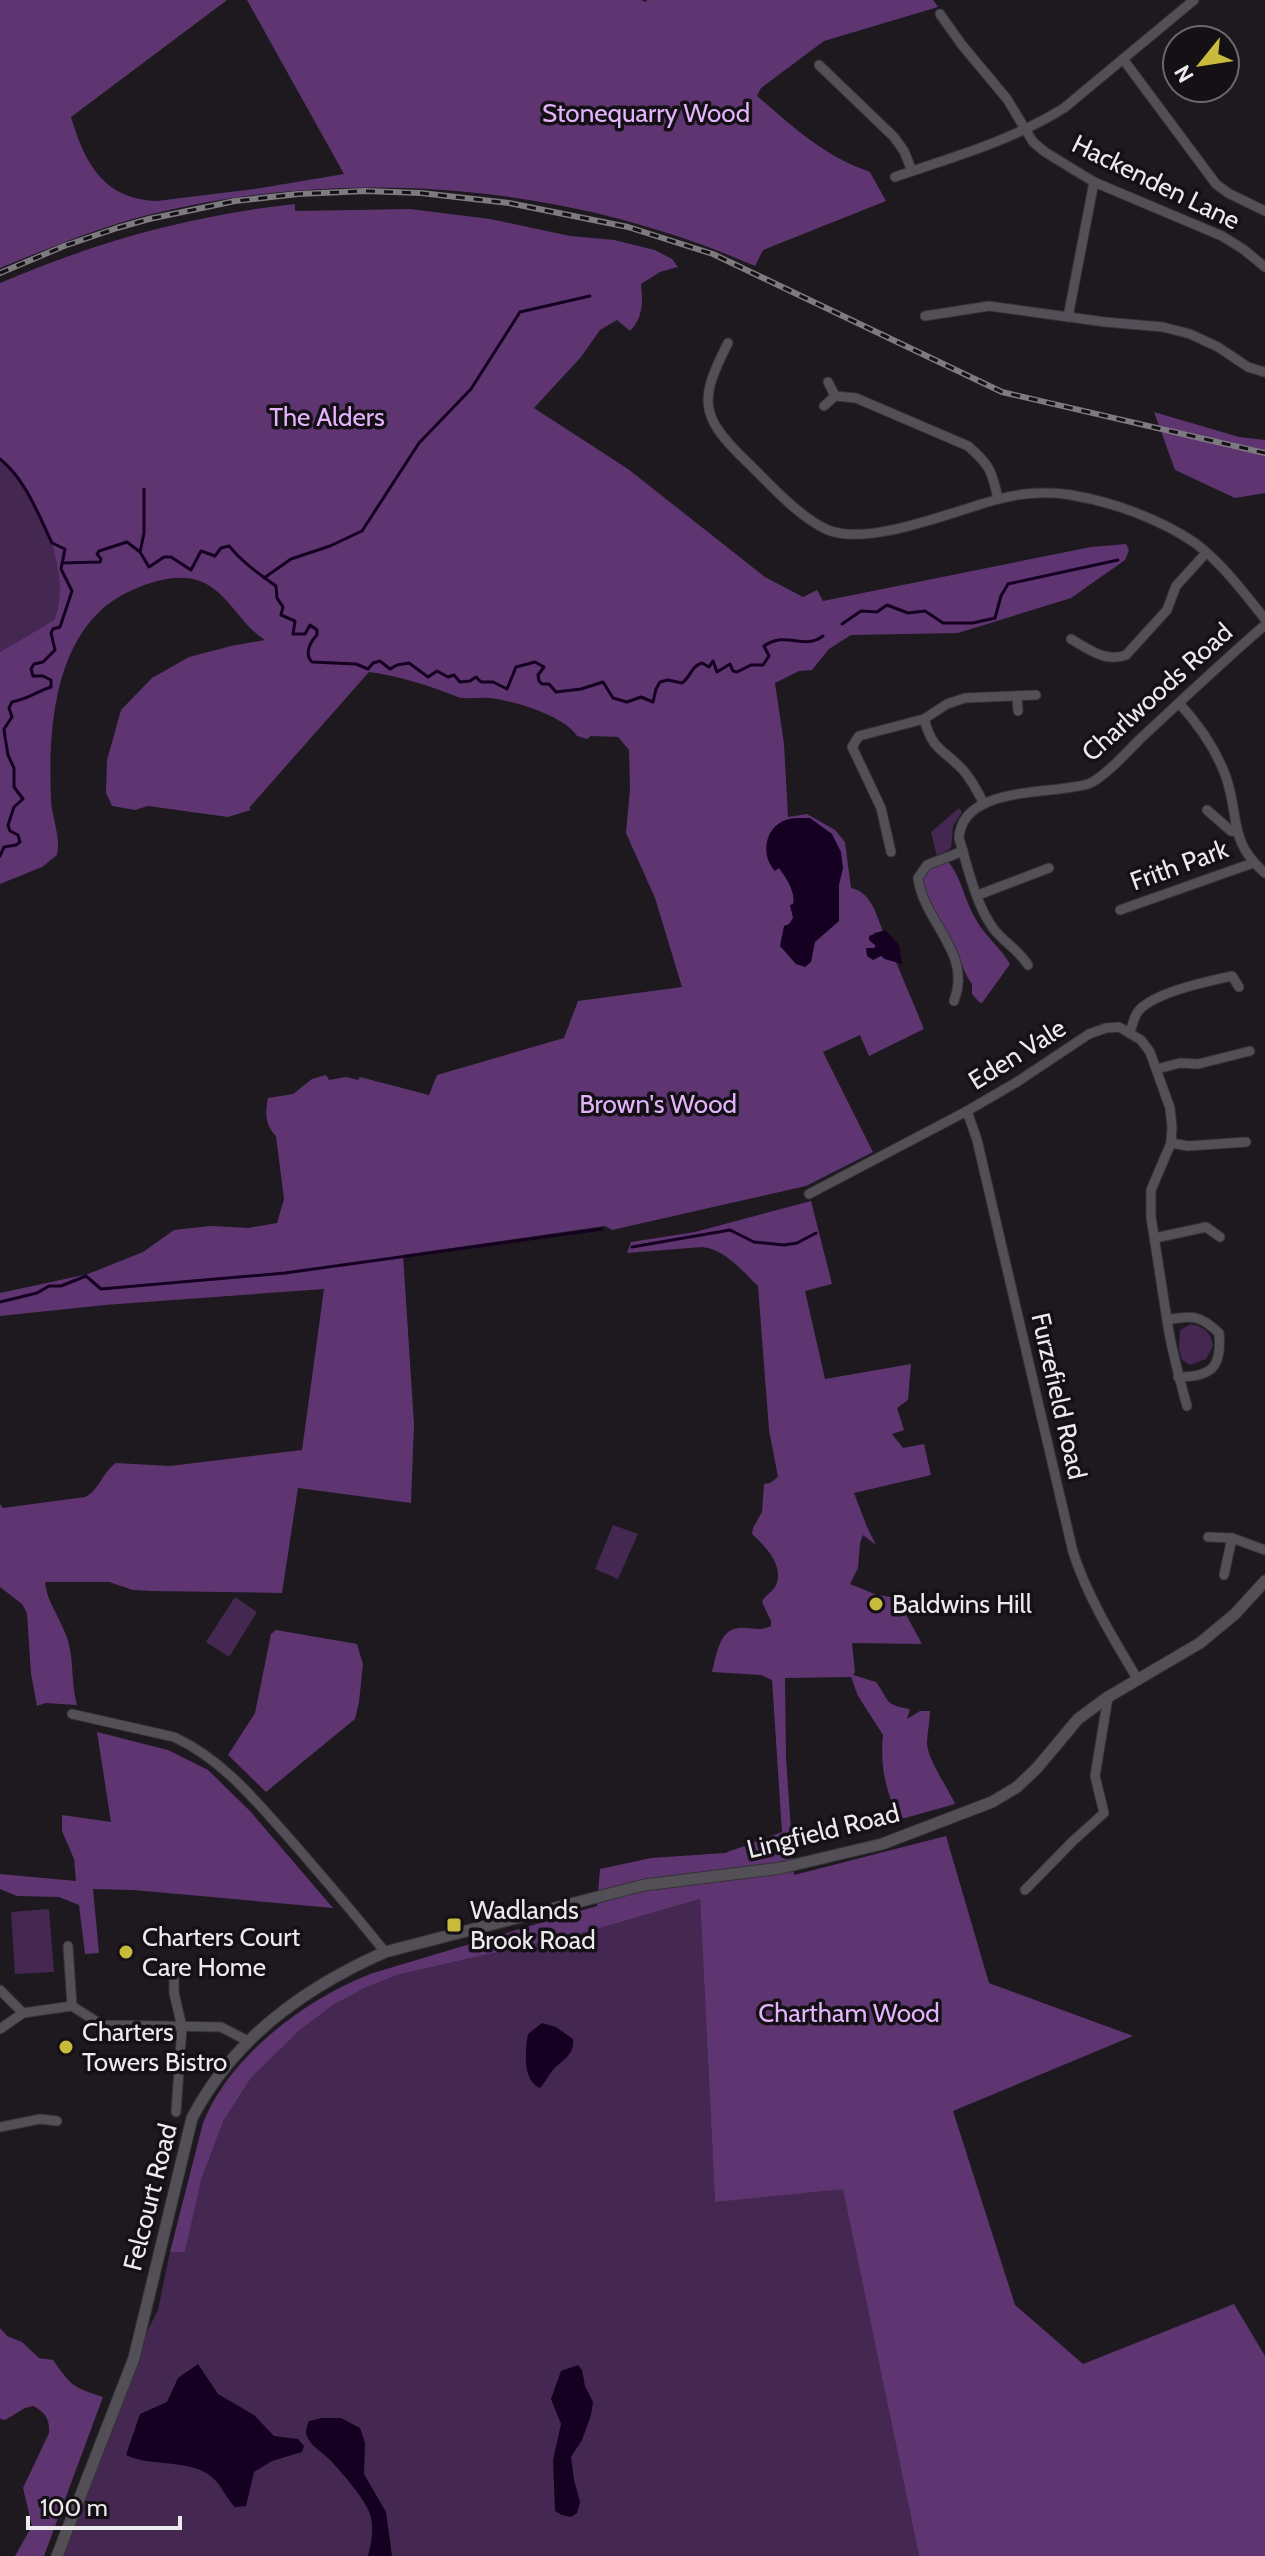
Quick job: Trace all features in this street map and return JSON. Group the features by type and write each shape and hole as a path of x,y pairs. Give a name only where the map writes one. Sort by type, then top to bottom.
{"street":[{"path":"895,177 979,150 1025,131 1064,108 1194,0"},
{"name":"Hackenden Lane","path":"940,14 1007,99 1033,142 1045,152 1094,182 1222,236 1265,267"},
{"path":"1123,59 1216,184 1265,211"},
{"path":"819,65 894,137 912,171"},
{"path":"1068,317 1094,182"},
{"path":"925,316 989,306 1163,327 1190,334 1218,347 1248,367 1264,372"},
{"path":"941,313 943,324"},
{"path":"729,350 710,380 710,415 727,443 818,525 839,534 877,533 998,499 1045,493 1070,495 1135,513 1172,530 1206,553 1265,619"},
{"path":"828,382 835,396"},
{"path":"824,406 835,396 856,398 968,446 993,473 998,499"},
{"path":"1071,639 1100,655 1116,659 1126,655 1167,610 1176,586 1206,553"},
{"name":"Charlwoods Road","path":"984,804 1014,794 1091,783 1265,625"},
{"path":"891,852 881,808 852,747 854,741 865,733 924,719 947,704 965,698 1036,695"},
{"path":"1017,696 1018,711"},
{"path":"1179,703 1203,732 1225,775 1244,851 1265,873"},
{"path":"924,719 936,748 964,771 984,804 964,818 959,828 959,838 984,914 994,929 1018,949 1028,965"},
{"path":"1207,810 1231,831 1237,832"},
{"path":"954,1001 959,989 956,958 920,893 918,878 927,865 963,851"},
{"name":"Frith Park","path":"1120,910 1253,863"},
{"path":"978,895 1049,868"},
{"path":"1187,1406 1167,1320 1151,1217 1151,1190 1171,1143 1170,1108 1150,1052 1130,1032 1138,1012 1152,1001 1232,976 1239,987"},
{"name":"Eden Vale","path":"809,1194 967,1111 1089,1034 1119,1027 1130,1032"},
{"path":"1157,1069 1180,1063 1198,1064 1250,1051"},
{"name":"Furzefield Road","path":"967,1111 977,1140 1073,1552 1094,1606 1138,1680"},
{"path":"1171,1143 1188,1146 1246,1142"},
{"path":"1155,1238 1206,1227 1220,1237"},
{"path":"1167,1320 1189,1315 1207,1322 1219,1333 1221,1351 1217,1363 1209,1372 1195,1377 1178,1377"},
{"path":"1208,1537 1232,1538 1265,1550"},
{"path":"1224,1575 1232,1538"},
{"name":"Lingfield Road","path":"410,1947 644,1885 781,1868 882,1844 992,1802 1017,1787 1037,1768 1078,1719 1108,1697 1200,1643 1260,1596 1265,1581"},
{"path":"1025,1890 1104,1813 1095,1776 1108,1697"},
{"path":"72,1714 174,1737 189,1743 221,1766 349,1905 385,1952"},
{"path":"68,1946 72,2006"},
{"name":"Felcourt Road","path":"57,2556 134,2358 192,2118 204,2096 248,2041 284,2009 345,1970 385,1952 410,1947"},
{"path":"174,1976 174,1993 182,2027 176,2112"},
{"path":"0,1990 23,2013"},
{"path":"0,2029 23,2013 72,2006 102,2025 221,2027 248,2041"},
{"path":"0,2127 40,2119 57,2121"}],"shaded area":[{"path":"0,459 27,490 49,534 56,557 59,601 54,620 0,652"},
{"path":"959,808 962,812 953,826 951,848 937,856 931,832"},
{"path":"810,818 832,834 841,852 843,868 839,885 839,921 815,942 811,962 805,967 796,964 780,946 784,926 793,918 790,905 793,904 793,895 779,868 775,871 771,865 766,851 768,837 777,825 789,819"},
{"path":"885,930 899,945 902,964 881,956 873,960 867,956 866,948 876,946 869,936"},
{"path":"1191,1324 1206,1331 1213,1346 1206,1359 1190,1365 1182,1360 1179,1349 1180,1330"},
{"path":"613,1525 638,1534 618,1579 595,1569"},
{"path":"235,1597 257,1612 229,1657 206,1642"},
{"path":"700,1899 715,2201 843,2188 919,2556 57,2556 134,2358 158,2310 170,2252 185,2252 202,2177 224,2120 251,2078 300,2030 333,2005 397,1975 590,1931"},
{"path":"49,1909 54,1972 15,1974 11,1912"},
{"path":"542,2023 556,2027 573,2039 573,2045 570,2054 540,2088 530,2079 526,2056 528,2034"},
{"path":"198,2364 218,2394 254,2415 274,2436 298,2439 304,2446 302,2452 272,2461 254,2472 246,2506 235,2507 216,2481 197,2469 126,2455 140,2414 167,2402 178,2378"},
{"path":"578,2365 593,2402 582,2440 571,2457 580,2502 577,2513 571,2517 555,2511 553,2460 561,2424 551,2399 561,2371"},
{"path":"341,2418 360,2428 365,2443 364,2474 386,2512 392,2556 368,2556 372,2533 369,2511 348,2481 308,2438 309,2421"}],"green space":[{"name":"Stonequarry Wood","path":"0,0 227,0 71,117 83,149 99,176 123,194 157,201 344,174 247,0 933,0 938,7 824,41 761,88 757,96 810,140 870,172 886,201 763,250 755,266 683,238 609,216 533,201 456,191 378,188 301,190 224,199 148,215 92,232 0,268"},
{"path":"295,204 295,211 410,209 490,219 570,236 614,240 655,250 672,259 678,267 660,272 641,284 641,309 630,331 617,320 600,330 581,357 534,408 628,469 765,577 803,597 817,590 823,601 1091,547 1126,544 1129,550 1125,560 1071,598 958,633 851,635 829,649 812,670 799,671 775,683 784,744 788,817 807,814 835,830 845,842 851,888 868,899 883,931 874,933 874,948 885,959 896,962 924,1029 869,1056 860,1035 823,1052 873,1152 806,1186 612,1230 605,1226 403,1255 414,1424 411,1503 298,1488 282,1593 152,1591 133,1590 109,1582 45,1582 68,1641 77,1705 45,1703 37,1706 31,1674 27,1613 22,1604 0,1587 0,1504 3,1508 85,1497 116,1463 170,1466 302,1450 324,1289 0,1316 0,1293 88,1274 143,1252 174,1230 210,1226 248,1228 277,1223 284,1199 276,1136 267,1118 268,1098 293,1094 312,1079 326,1075 329,1080 346,1077 358,1080 360,1077 429,1095 437,1075 564,1038 578,1001 682,987 655,898 626,833 629,750 618,737 591,736 587,739 577,736 561,722 524,706 489,698 462,698 415,682 369,672 249,808 251,810 228,817 148,806 135,810 112,806 106,793 107,760 121,710 152,678 189,657 265,640 217,592 188,578 161,580 126,593 102,609 83,631 60,683 54,713 50,772 57,855 42,867 0,884 0,652 54,620 59,601 59,580 55,557 39,511 27,490 0,459 0,283 144,232"},
{"path":"1154,412 1239,437 1265,440 1265,493 1235,498 1175,470"},
{"path":"947,860 956,873 971,911 1010,964 982,1003 972,994 972,984 923,886 922,877 929,868"},
{"name":"Chartham Wood","path":"811,1201 832,1284 805,1291 825,1379 911,1364 908,1400 897,1408 904,1430 892,1434 903,1448 924,1444 931,1475 854,1493 876,1545 863,1535 858,1568 850,1584 877,1595 897,1598 922,1644 852,1643 853,1675 876,1682 892,1704 910,1709 907,1719 920,1711 930,1711 928,1751 955,1804 899,1818 885,1777 883,1735 858,1696 851,1677 785,1678 786,1757 794,1875 946,1836 989,1983 1133,2036 953,2111 1015,2305 1083,2364 1234,2304 1265,2356 1265,2556 919,2556 843,2189 715,2202 700,1899 590,1931 397,1975 333,2005 300,2030 251,2078 224,2120 202,2177 185,2252 170,2252 203,2123 215,2098 251,2052 298,2013 373,1973 597,1906 600,1869 651,1858 725,1853 782,1832 772,1680 761,1675 712,1672 719,1645 726,1634 738,1628 771,1626 762,1602 778,1579 772,1558 752,1534 762,1512 764,1484 778,1477 769,1430 758,1286 733,1262 710,1249 627,1253 631,1242 695,1232"},
{"path":"276,1630 357,1644 363,1664 355,1719 266,1792 228,1755 255,1713 271,1634"},
{"path":"97,1732 168,1750 208,1770 250,1811 333,1908 93,1889 99,1953 85,1954 79,1905 59,1897 17,1896 0,1889 0,1874 76,1881 74,1859 62,1831 62,1815 111,1822"},
{"path":"0,2328 39,2358 53,2360 74,2385 103,2397 44,2556 15,2556 32,2526 23,2488 49,2433 49,2424 44,2413 33,2406 5,2420 0,2419"}],"waterway":[{"path":"264,578 291,559 362,531 419,443 471,389 520,312 590,296"},
{"path":"0,459 24,487 52,543 65,549 61,569 72,591 60,627 51,633 55,650 31,669 33,676 51,680 51,687 12,702 9,708 12,717 4,729 5,737 14,768 14,787 23,799 14,807 8,825 10,831 18,835 20,842 4,847 0,856"},
{"path":"140,552 144,533 144,489"},
{"path":"62,563 100,562 99,551 127,542 140,552 149,567 164,557 171,557 191,570 201,551 215,556 221,548 229,546 245,563 276,586 277,598 283,607 281,615 295,621 293,634 305,634 310,625 317,630 308,652 312,662 356,664 368,669 380,661 390,669 409,663 428,677 437,671 448,677 454,675 460,682 476,677 481,682 493,682 507,689 516,667 535,662 544,667 538,675 539,681 549,684 556,692 603,682 613,698 627,702 641,697 653,702 660,682 682,683 702,663 709,667 713,661 717,672 730,664 737,672 751,665 763,665 769,656 764,646 772,642 809,642 823,636"},
{"path":"842,624 861,611 877,612 887,605 908,613 925,611 943,623 973,623 995,618 1008,584 1118,560"},
{"path":"0,1302 86,1276 101,1289 285,1273 602,1229"},
{"path":"632,1247 730,1230 754,1242 784,1245 797,1243 816,1233"}],"railway":[{"path":"0,273 117,228 235,201 365,191 421,193 509,203 628,227 713,254 1002,392 1265,453"}],"place":[{"name":"Baldwins Hill","path":"876,1604"},
{"name":"Wadlands Brook Road","path":"454,1925"},
{"name":"Charters Court Care Home","path":"126,1952"},
{"name":"Charters Towers Bistro","path":"66,2047"}],"park label":[{"name":"The Alders","path":"327,417"},
{"name":"Brown's Wood","path":"658,1104"}]}
